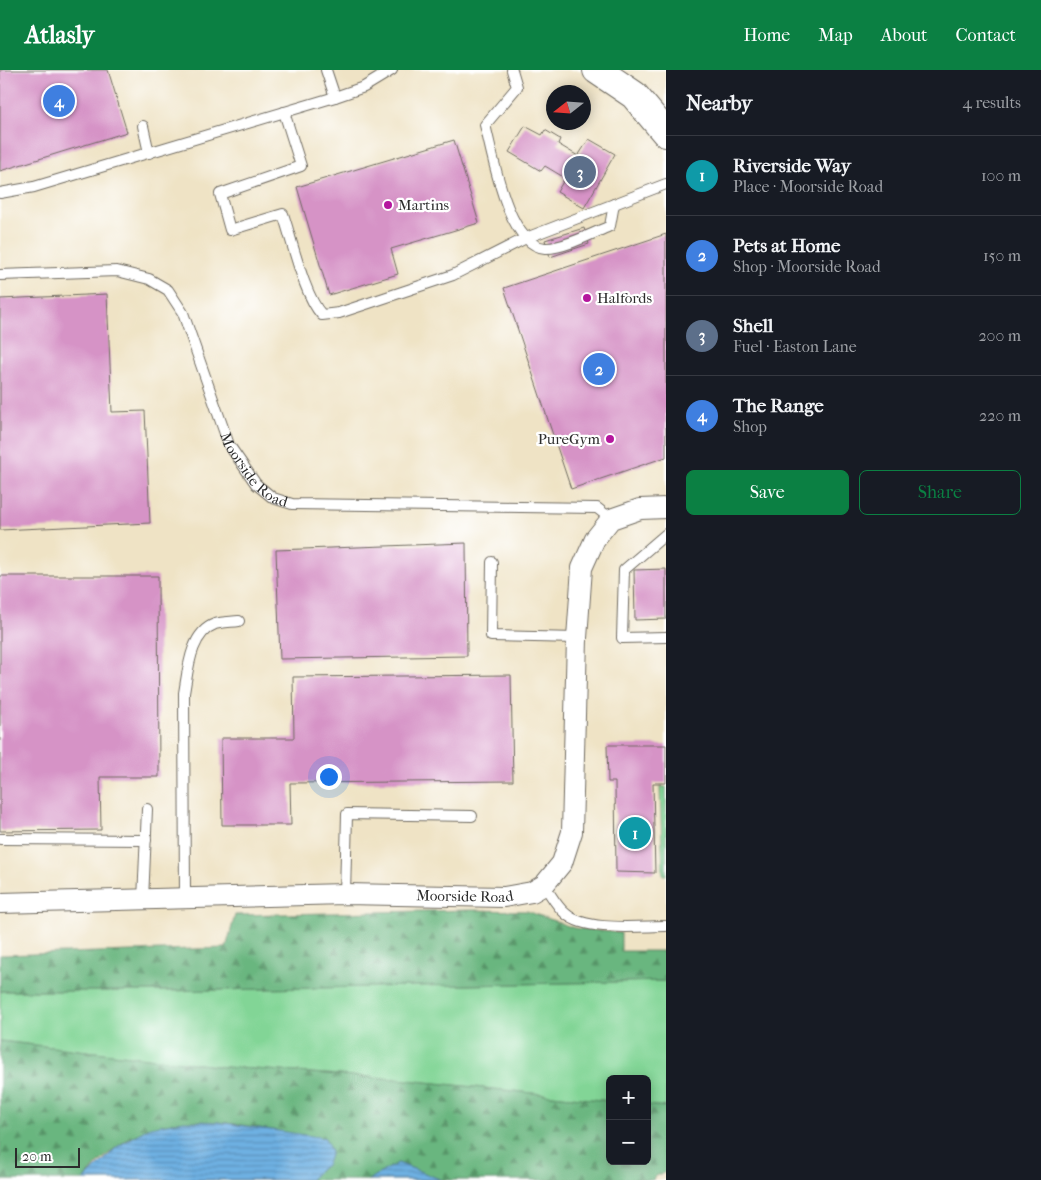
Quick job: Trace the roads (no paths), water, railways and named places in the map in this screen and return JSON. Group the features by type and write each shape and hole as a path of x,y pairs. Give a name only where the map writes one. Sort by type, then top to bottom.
{"street":[{"path":"597,70 629,82 666,133"},
{"path":"544,886 562,863 572,832 577,638 582,568 595,539 611,519 640,509 666,508"},
{"name":"Moorside Road","path":"0,903 345,894 504,897 532,892 544,886"}],"lane":[{"path":"326,70 334,97"},
{"path":"0,193 34,187 334,97 364,87 392,70"},
{"path":"512,70 517,87 485,125 511,217 526,238 540,247 548,248 587,236 610,226 614,204"},
{"path":"284,112 301,166 220,194 230,230 283,214 307,286 316,309 322,314 339,313 452,276 526,238 666,184"},
{"path":"143,126 149,153"},
{"name":"Moorside Road","path":"0,275 117,271 149,279 168,290 183,313 229,445 256,484 272,498 292,504 597,508 611,519"},
{"path":"666,534 624,570 622,638 666,636"},
{"path":"492,562 491,636 577,638"},
{"path":"185,899 184,693 186,677 192,651 204,631 215,624 239,621"},
{"path":"143,900 147,809"},
{"path":"345,894 347,814 472,816"},
{"path":"0,840 146,840"},
{"path":"544,886 566,915 580,922 604,925 666,926"}],"water":[{"path":"184,1121 218,1122 325,1138 331,1152 327,1164 309,1180 84,1180 117,1147 150,1127"},
{"path":"398,1163 442,1180 368,1180"}],"place":[{"name":"The Range","path":"59,101"},
{"name":"Shell","path":"580,172"},
{"name":"Martins","path":"388,205"},
{"name":"Halfords","path":"587,298"},
{"name":"Pets at Home","path":"599,369"},
{"name":"PureGym","path":"610,439"},
{"name":"Riverside Way","path":"635,833"}]}
